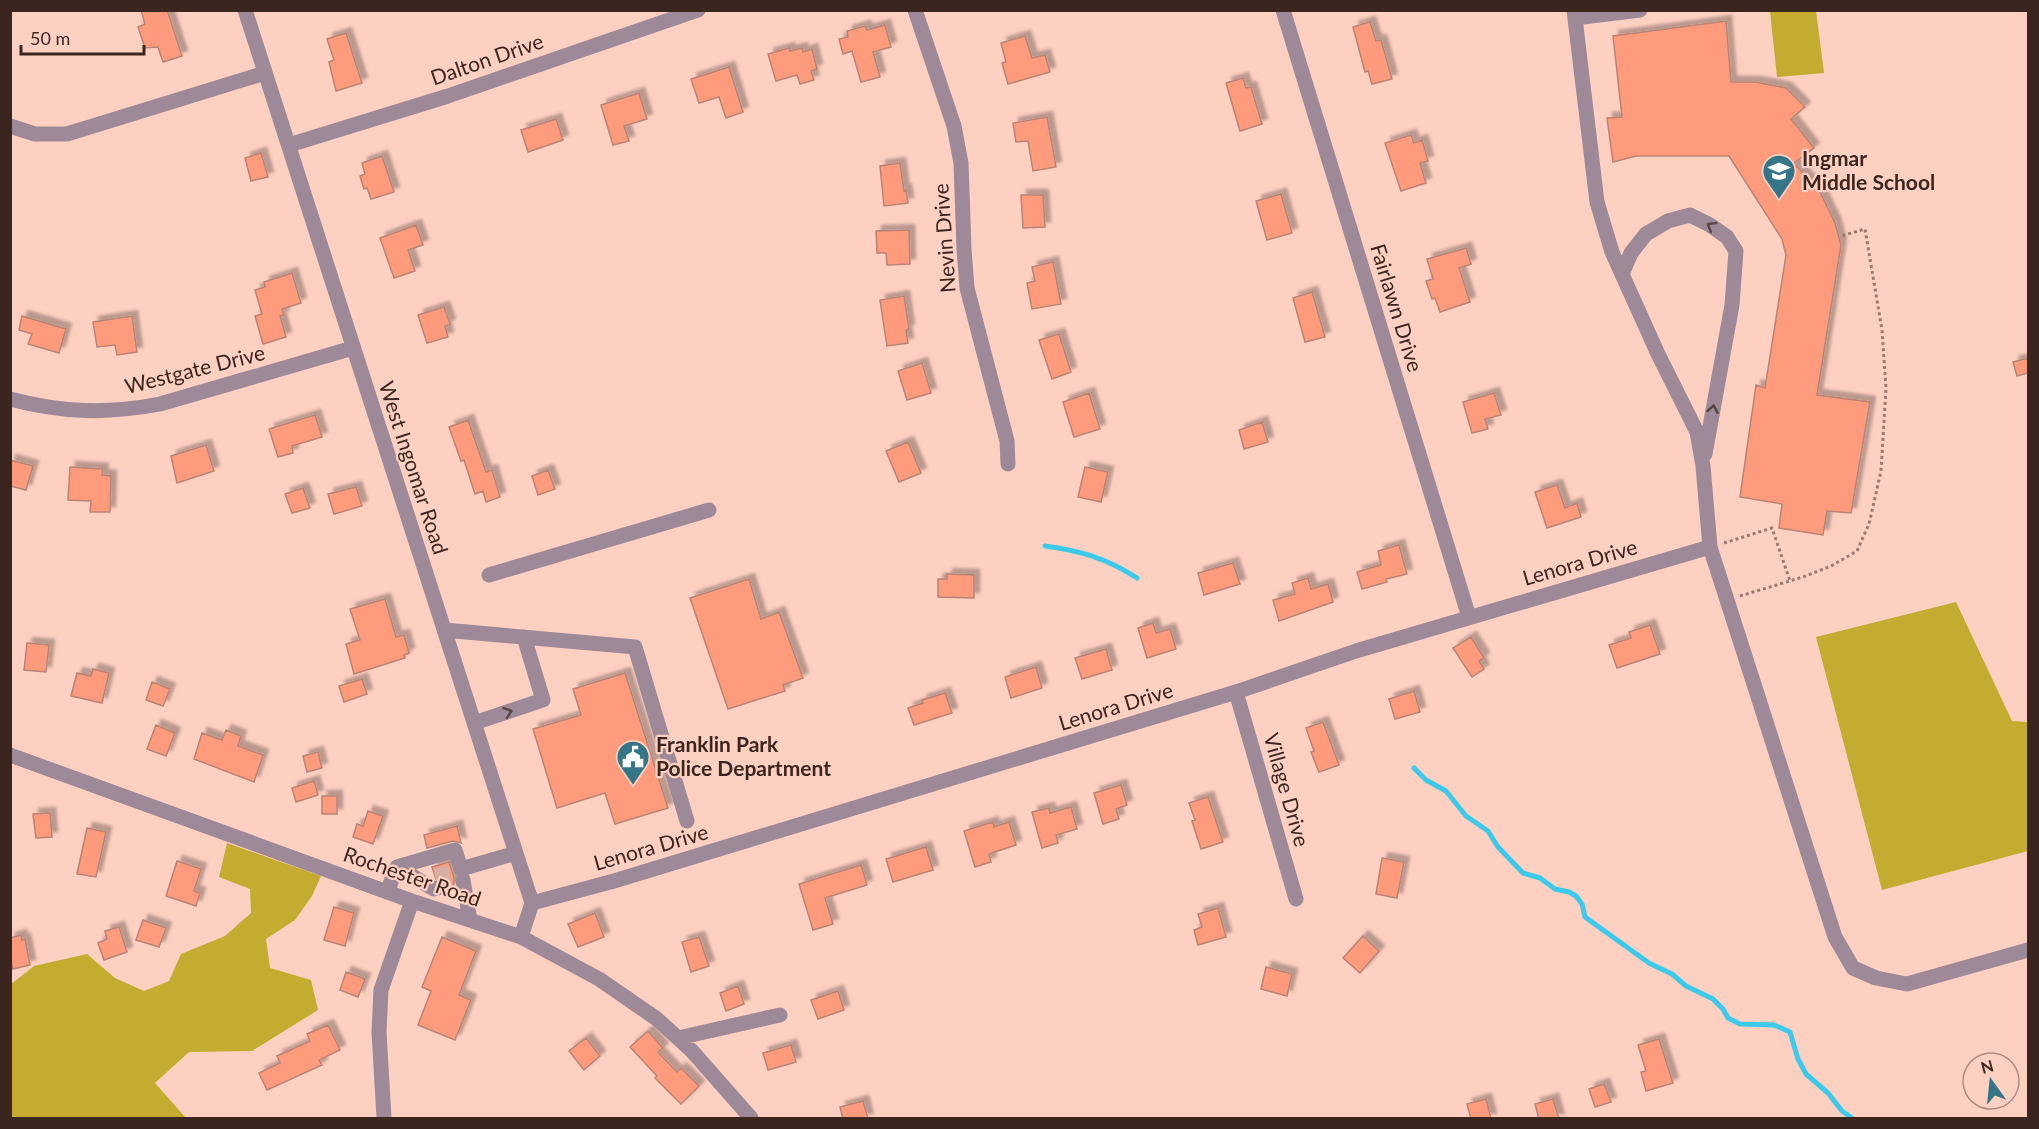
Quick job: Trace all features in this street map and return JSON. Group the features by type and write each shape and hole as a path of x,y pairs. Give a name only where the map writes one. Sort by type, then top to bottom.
{"street":[{"name":"West Ingomar Road","path":"245,10 532,903"},
{"name":"Dalton Drive","path":"289,144 448,96 698,10"},
{"name":"Nevin Drive","path":"915,10 954,126 961,163 967,288 1007,441 1008,464"},
{"name":"Fairlawn Drive","path":"1283,10 1469,617"},
{"path":"1640,10 1575,14 1597,202 1612,252 1658,354 1697,432 1703,466 1710,547 1835,937 1853,968 1876,978 1907,984 2028,950"},
{"path":"10,126 35,134 67,135 265,73"},
{"path":"1622,274 1631,253 1646,234 1668,221 1690,215 1727,237 1736,251 1732,305 1703,466"},
{"name":"Westgate Drive","path":"10,399 73,411 128,410 160,404 352,348"},
{"path":"489,575 709,510"},
{"name":"Lenora Drive","path":"532,903 625,878 1236,692 1356,651 1710,547"},
{"path":"444,630 634,647 687,821"},
{"path":"474,723 543,700 524,637"},
{"name":"Village Drive","path":"1236,692 1296,899"},
{"name":"Rochester Road","path":"10,755 412,901 521,937 599,979 657,1019 721,1082 751,1119"},
{"path":"397,867 455,850 458,876 470,920"},
{"path":"458,876 516,853"},
{"path":"387,892 397,867"},
{"path":"397,867 434,889 436,882"},
{"path":"384,1119 379,1032 381,990 412,901"},
{"path":"521,937 532,903"},
{"path":"678,1038 780,1015"}],"path":[{"path":"1727,601 1831,566 1857,551 1869,524 1881,471 1886,388 1882,330 1865,229 1841,236"},
{"path":"1710,547 1772,528 1790,581"}],"shaded area":[{"path":"1770,11 1816,11 1824,73 1777,77"},
{"path":"1956,602 2012,721 2028,722 2028,851 1882,890 1816,637"},
{"path":"227,843 321,876 312,896 295,920 266,939 270,968 311,980 318,1010 252,1051 189,1052 155,1083 186,1118 11,1118 11,984 34,966 87,954 115,978 144,991 169,981 181,954 225,936 251,913 250,889 219,877"}],"building":[{"path":"141,10 167,10 182,56 163,62 158,47 145,48 138,27 145,24"},
{"path":"1726,21 1731,82 1755,82 1786,88 1805,107 1791,119 1814,148 1794,163 1820,192 1835,223 1841,245 1817,395 1870,402 1851,513 1827,511 1823,535 1779,528 1782,504 1740,497 1756,385 1765,388 1786,255 1782,239 1729,156 1636,156 1613,162 1607,118 1622,117 1613,36"},
{"path":"1370,22 1376,41 1381,40 1392,79 1372,84 1368,71 1365,72 1353,27"},
{"path":"885,25 891,47 873,52 880,77 861,82 852,51 843,54 839,39 848,37 847,31 865,26 867,30"},
{"path":"346,33 362,83 336,91 329,62 334,60 327,39"},
{"path":"1025,36 1032,58 1045,55 1050,72 1008,84 1002,63 1006,62 1001,43"},
{"path":"789,48 790,51 802,48 803,52 812,49 817,69 811,71 814,80 800,84 797,75 776,81 768,54"},
{"path":"729,67 743,112 726,118 719,97 699,103 691,79"},
{"path":"1243,78 1246,88 1251,87 1262,124 1240,131 1226,83"},
{"path":"639,93 647,119 624,126 629,141 613,145 601,105"},
{"path":"1047,117 1056,167 1033,171 1028,141 1016,142 1013,123"},
{"path":"556,119 563,140 528,152 521,130"},
{"path":"1411,135 1414,143 1422,140 1428,161 1420,163 1426,183 1401,191 1385,143"},
{"path":"261,153 268,177 251,181 245,158"},
{"path":"382,156 394,192 371,199 367,188 364,189 360,176 365,174 362,163"},
{"path":"900,163 908,203 884,206 880,166"},
{"path":"1281,194 1292,233 1267,240 1256,201"},
{"path":"1021,195 1043,195 1045,227 1023,228"},
{"path":"416,225 423,245 408,250 415,271 394,278 380,238"},
{"path":"909,230 910,264 887,265 886,253 877,253 876,231"},
{"path":"1466,248 1471,264 1459,268 1470,302 1440,312 1435,298 1432,299 1426,281 1433,279 1427,259"},
{"path":"1053,262 1061,304 1032,309 1027,283 1035,281 1032,267"},
{"path":"292,273 301,303 282,309 284,315 280,316 286,337 263,344 255,316 262,314 255,290 265,287 264,282"},
{"path":"1312,292 1325,337 1305,342 1293,298"},
{"path":"904,296 909,329 906,330 908,343 887,346 880,300"},
{"path":"444,307 450,324 445,326 448,337 427,343 418,315"},
{"path":"22,316 66,329 59,353 28,344 32,334 19,330"},
{"path":"132,316 137,352 117,355 115,345 97,347 93,322"},
{"path":"1059,334 1071,372 1052,379 1039,340"},
{"path":"2028,358 2028,373 2017,376 2013,362"},
{"path":"922,363 931,393 907,400 898,371"},
{"path":"1089,393 1100,429 1074,437 1063,402"},
{"path":"1494,393 1501,415 1485,419 1488,429 1472,433 1463,402"},
{"path":"315,415 322,437 292,446 293,453 278,457 269,429"},
{"path":"468,420 486,472 492,470 500,497 486,502 483,491 475,494 464,460 461,461 449,427"},
{"path":"1262,422 1268,442 1244,449 1239,430"},
{"path":"908,442 921,473 899,482 886,451"},
{"path":"206,445 214,471 177,483 171,456"},
{"path":"10,460 33,466 26,490 10,486"},
{"path":"70,467 103,469 102,475 111,476 110,512 90,512 91,501 68,500"},
{"path":"1085,467 1108,472 1101,502 1078,497"},
{"path":"548,470 555,489 538,495 532,476"},
{"path":"1557,485 1565,508 1577,503 1581,517 1547,528 1535,492"},
{"path":"356,487 362,506 334,514 328,494"},
{"path":"303,488 310,508 292,513 285,494"},
{"path":"1399,545 1407,574 1386,579 1387,582 1362,589 1357,572 1381,565 1378,551"},
{"path":"1233,563 1240,584 1204,595 1198,573"},
{"path":"947,574 974,575 974,598 938,597 938,579 947,579"},
{"path":"1308,578 1311,589 1328,584 1333,602 1279,621 1273,600 1295,594 1292,583"},
{"path":"749,579 761,619 779,612 803,678 783,685 785,691 728,709 690,598"},
{"path":"385,599 396,637 404,635 409,653 404,655 405,658 354,674 346,644 360,640 350,609"},
{"path":"1153,623 1156,633 1170,629 1176,649 1147,658 1138,628"},
{"path":"1650,625 1660,654 1617,668 1609,645 1631,638 1629,632"},
{"path":"1471,637 1484,658 1479,661 1484,669 1472,677 1453,648"},
{"path":"27,643 49,645 46,672 24,670"},
{"path":"1106,649 1112,670 1082,679 1075,658"},
{"path":"1036,667 1042,688 1011,698 1005,677"},
{"path":"93,669 109,673 102,703 71,696 77,673 91,676"},
{"path":"625,673 668,808 615,824 605,793 557,808 533,729 581,715 573,689"},
{"path":"362,679 367,694 344,702 339,686"},
{"path":"152,682 170,689 163,706 146,700"},
{"path":"1414,691 1420,712 1395,719 1389,699"},
{"path":"945,693 952,713 914,725 908,708 923,703 922,700"},
{"path":"1323,722 1339,765 1319,772 1311,752 1314,751 1306,728"},
{"path":"156,725 175,733 166,756 147,749"},
{"path":"226,730 241,736 238,746 263,755 254,782 194,759 202,733 222,740"},
{"path":"318,752 322,768 307,772 303,756"},
{"path":"314,781 318,795 296,802 292,788"},
{"path":"1121,785 1127,805 1116,809 1119,819 1103,824 1094,793"},
{"path":"322,796 337,796 337,814 322,814"},
{"path":"1208,797 1223,842 1201,849 1189,803"},
{"path":"1071,807 1077,829 1056,835 1058,843 1042,848 1032,812 1049,808 1050,813"},
{"path":"368,811 383,816 373,844 353,837 357,824 363,826"},
{"path":"50,813 52,837 36,838 33,814"},
{"path":"993,822 994,827 1009,822 1016,845 989,854 991,862 975,867 964,831"},
{"path":"457,826 461,843 453,841 427,848 424,835"},
{"path":"87,828 106,832 96,877 77,874"},
{"path":"926,847 933,870 893,882 886,859"},
{"path":"1382,858 1404,862 1397,898 1376,894"},
{"path":"177,861 201,869 194,891 200,893 196,906 166,896"},
{"path":"449,862 454,877 454,886 447,888 445,881 436,879 432,867"},
{"path":"861,865 867,885 825,898 833,924 813,930 799,884"},
{"path":"334,907 354,913 345,946 324,940"},
{"path":"1218,908 1226,937 1198,945 1194,930 1202,927 1198,914"},
{"path":"595,913 604,937 578,947 568,924"},
{"path":"143,920 166,928 159,947 136,940"},
{"path":"119,927 127,952 104,960 98,943 107,939 105,931"},
{"path":"21,935 22,940 25,939 30,965 13,969 10,958 10,938"},
{"path":"1363,936 1379,951 1360,973 1343,958"},
{"path":"442,937 476,951 459,995 471,1000 455,1040 418,1025 431,991 422,987"},
{"path":"699,937 709,966 691,972 682,942"},
{"path":"1266,967 1292,974 1287,996 1261,989"},
{"path":"346,972 365,979 358,997 340,990"},
{"path":"738,986 744,1004 726,1011 720,993"},
{"path":"838,991 844,1010 818,1019 811,1000"},
{"path":"328,1025 340,1050 319,1060 322,1065 267,1090 259,1073 280,1063 277,1056 310,1041 307,1034"},
{"path":"648,1031 663,1048 658,1052 677,1072 681,1068 699,1086 681,1104 655,1078 657,1076 630,1047"},
{"path":"586,1038 600,1056 584,1070 569,1051"},
{"path":"1659,1039 1673,1083 1646,1091 1641,1072 1646,1071 1638,1045"},
{"path":"791,1045 796,1062 768,1070 763,1053"},
{"path":"1604,1084 1611,1102 1595,1107 1589,1089"},
{"path":"1486,1099 1491,1119 1471,1119 1467,1104"},
{"path":"1553,1099 1559,1119 1539,1119 1535,1104"},
{"path":"863,1101 868,1119 843,1119 840,1107"}],"waterway":[{"path":"1045,546 1093,556 1137,578"},
{"path":"1414,768 1426,780 1446,791 1466,816 1488,831 1498,847 1523,873 1540,878 1555,889 1576,896 1582,904 1585,917 1649,963 1672,974 1686,986 1713,999 1728,1018 1740,1024 1774,1025 1790,1032 1798,1059 1806,1074 1828,1093 1842,1111 1852,1118"}],"tunnel":[{"path":"435,876 452,872"},
{"path":"438,888 455,882"}],"place":[{"name":"Ingmar Middle School","path":"1779,200"},
{"name":"Franklin Park Police Department","path":"633,786"}]}
